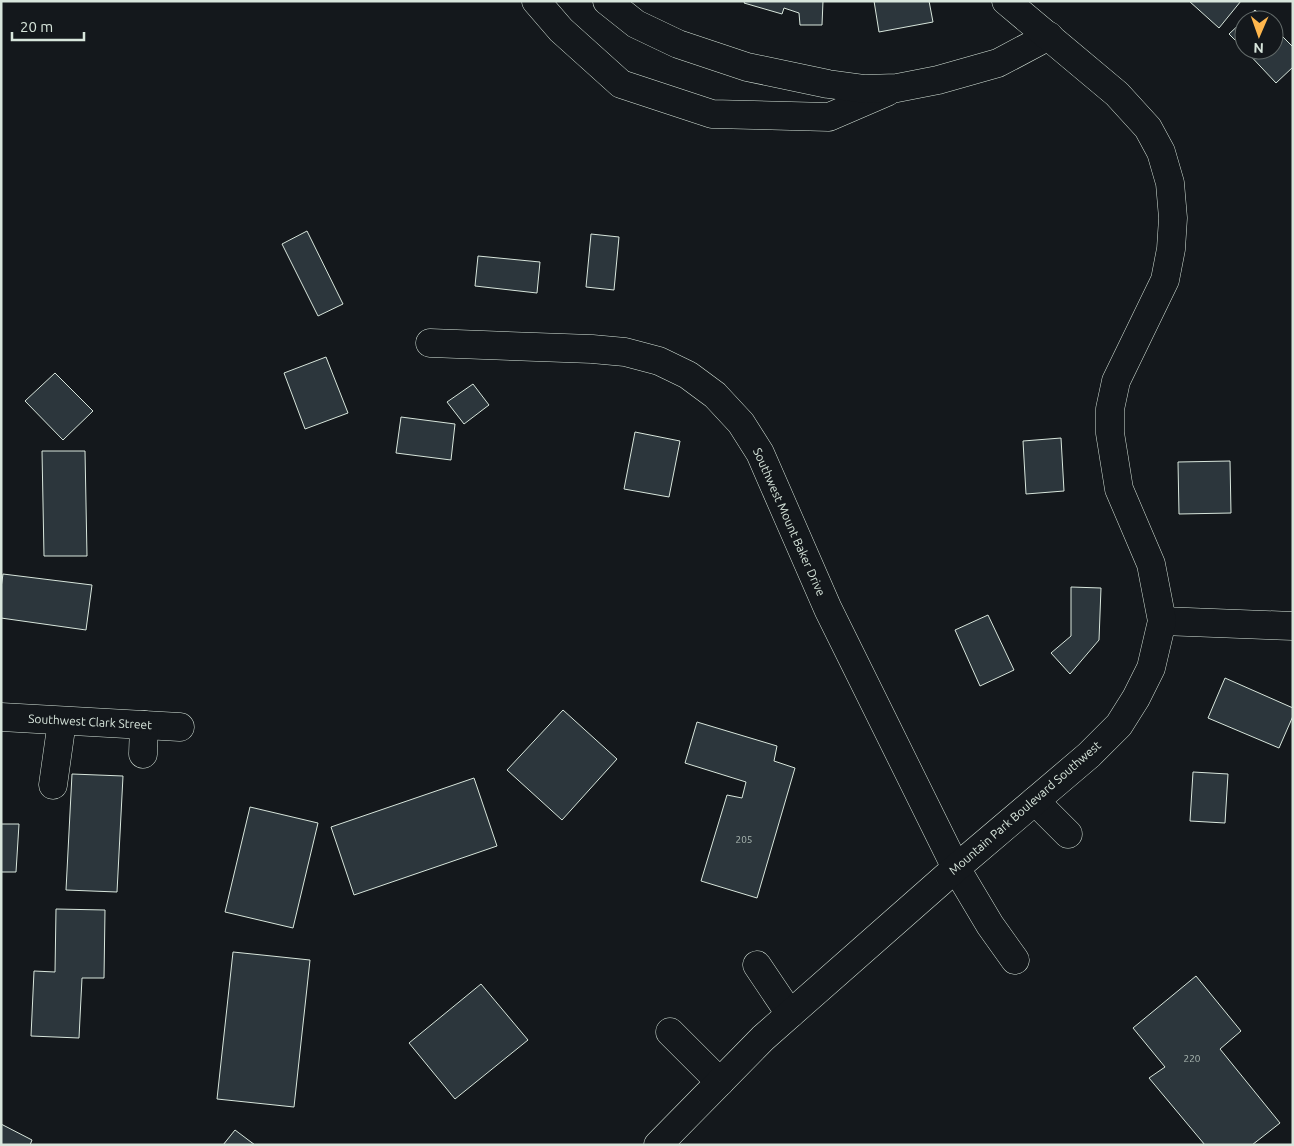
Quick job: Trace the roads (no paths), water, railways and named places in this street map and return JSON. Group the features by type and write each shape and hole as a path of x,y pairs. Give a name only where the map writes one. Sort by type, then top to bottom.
{"street":[{"path":"536,1 561,30 621,84 712,114 829,117 897,88"},
{"path":"607,1 636,24 678,44 747,67 828,84 866,89 897,88 938,80 998,63 1049,36"},
{"name":"Mountain Park Boulevard Southwest","path":"658,1145 790,1014 956,868 1089,755 1119,725 1136,698 1151,668 1162,621 1151,564 1119,489 1110,433 1110,409 1116,381 1165,280 1171,249 1170,183 1161,152 1148,128 1117,94 1006,1"},
{"name":"Southwest Mount Baker Drive","path":"430,344 592,349 625,352 659,361 688,375 715,395 741,423 760,453 828,609 956,868 990,925 1015,960"},
{"path":"1162,621 1293,626"},
{"name":"Southwest Clark Street","path":"1,717 180,727"},
{"path":"53,785 62,721"},
{"path":"143,754 144,725"},
{"path":"1035,801 1068,834"},
{"path":"757,965 790,1014"},
{"path":"670,1032 720,1082"}]}
